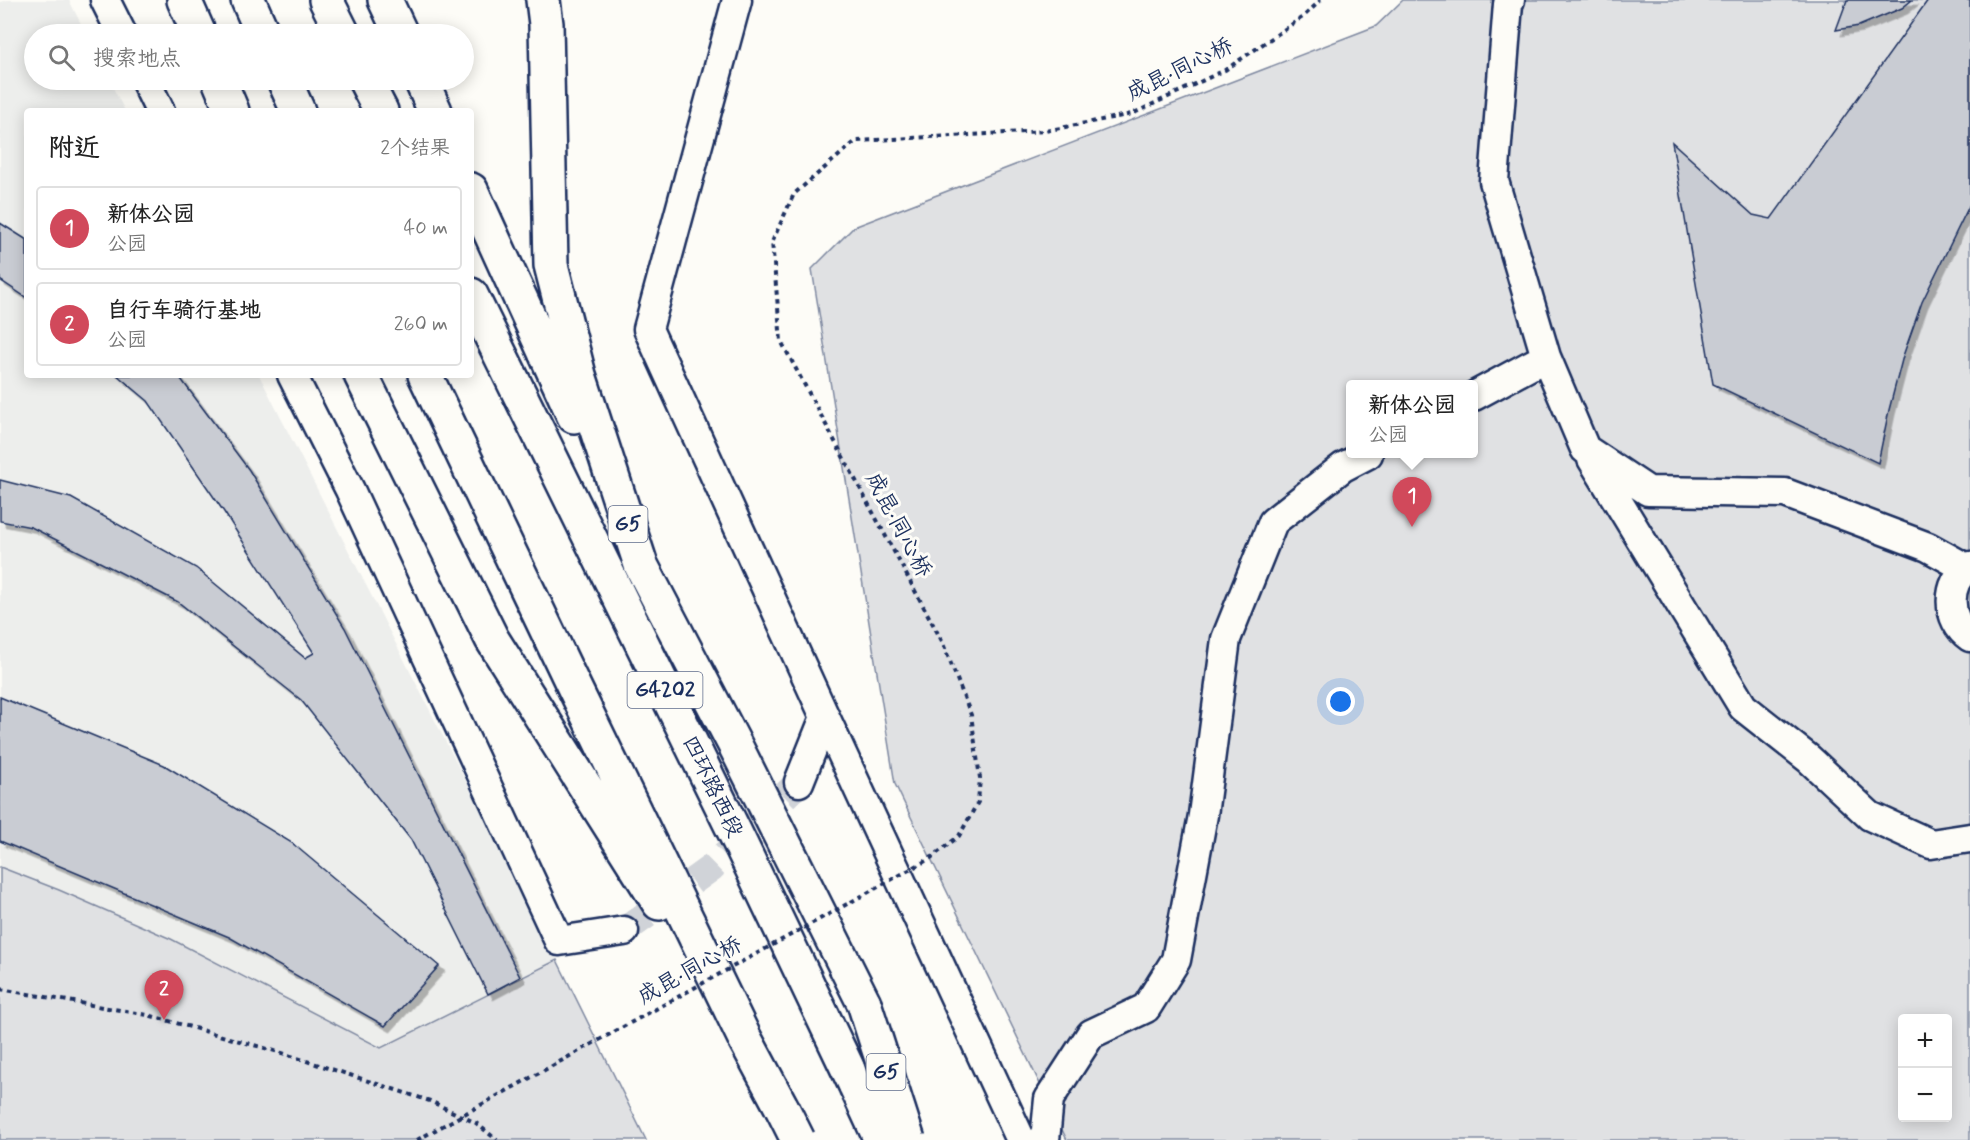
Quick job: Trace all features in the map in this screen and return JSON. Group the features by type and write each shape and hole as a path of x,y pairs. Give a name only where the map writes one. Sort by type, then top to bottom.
{"highway":[{"path":"184,0 195,24"},
{"path":"248,0 259,24"},
{"path":"326,0 338,24"},
{"path":"385,0 396,24"},
{"name":"G5","path":"543,0 546,24 551,265 579,375 641,565 735,745 864,1003 908,1140"},
{"path":"223,90 231,108"},
{"path":"289,90 297,108"},
{"path":"370,90 379,108"},
{"path":"426,90 434,108"},
{"path":"474,197 641,565"},
{"name":"四环路西段","path":"474,301 739,841 881,1140"},
{"path":"363,378 492,639 745,1039"},
{"path":"426,378 745,1039 798,1140"}],"street":[{"path":"105,0 117,24"},
{"path":"737,0 648,329 1021,1140"},
{"path":"1510,0 1494,181 1546,357 1586,449 1743,707 1809,759 1870,816 1931,844 1970,838"},
{"path":"150,90 159,108"},
{"path":"1478,393 1546,357"},
{"path":"294,378 350,490 559,941 624,931"},
{"path":"1586,449 1648,491 1785,493 1928,547 1968,567 1957,579 1952,593 1951,608 1956,622 1964,634 1970,637"},
{"path":"1045,1140 1049,1099 1092,1034 1146,1008 1176,960 1203,815 1227,639 1273,522 1343,467 1359,458"},
{"path":"799,782 825,717"}],"path":[{"name":"成昆·同心桥","path":"417,1140 931,858 958,836 978,802 980,778 971,716 942,641 781,341 772,242 794,194 856,141 1045,131 1132,114 1225,70 1304,16 1321,0"},
{"path":"0,989 148,1015 282,1053 430,1101 476,1123 497,1140"}],"shaded area":[{"path":"69,0 81,24 24,24 24,90 114,90 123,108 24,108 24,378 261,378 557,960 381,1048 171,939 0,867 0,2"},
{"path":"1403,0 1970,0 1970,1140 1067,1140 895,784 812,269 854,227 1376,26"},
{"path":"0,867 171,939 381,1048 557,960 646,1140 0,1140"}],"building":[{"path":"1847,0 1912,0 1902,8 1859,26 1836,30"},
{"path":"1928,0 1970,0 1970,204 1922,302 1903,356 1878,463 1713,384 1672,142 1753,215 1771,219"},
{"path":"0,223 24,238 24,296 0,280"},
{"path":"121,378 180,378 249,470 345,628 520,977 488,994 411,840 301,700 178,602 31,527 0,521 0,480 71,498 196,568 305,658 314,653 224,512 148,401"},
{"path":"0,697 164,765 292,843 439,966 385,1026 229,937 0,841"}],"tunnel":[{"path":"624,931 711,868 799,782"}],"place":[{"name":"新体公园","path":"1412,527"},
{"name":"自行车骑行基地","path":"164,1020"}]}
